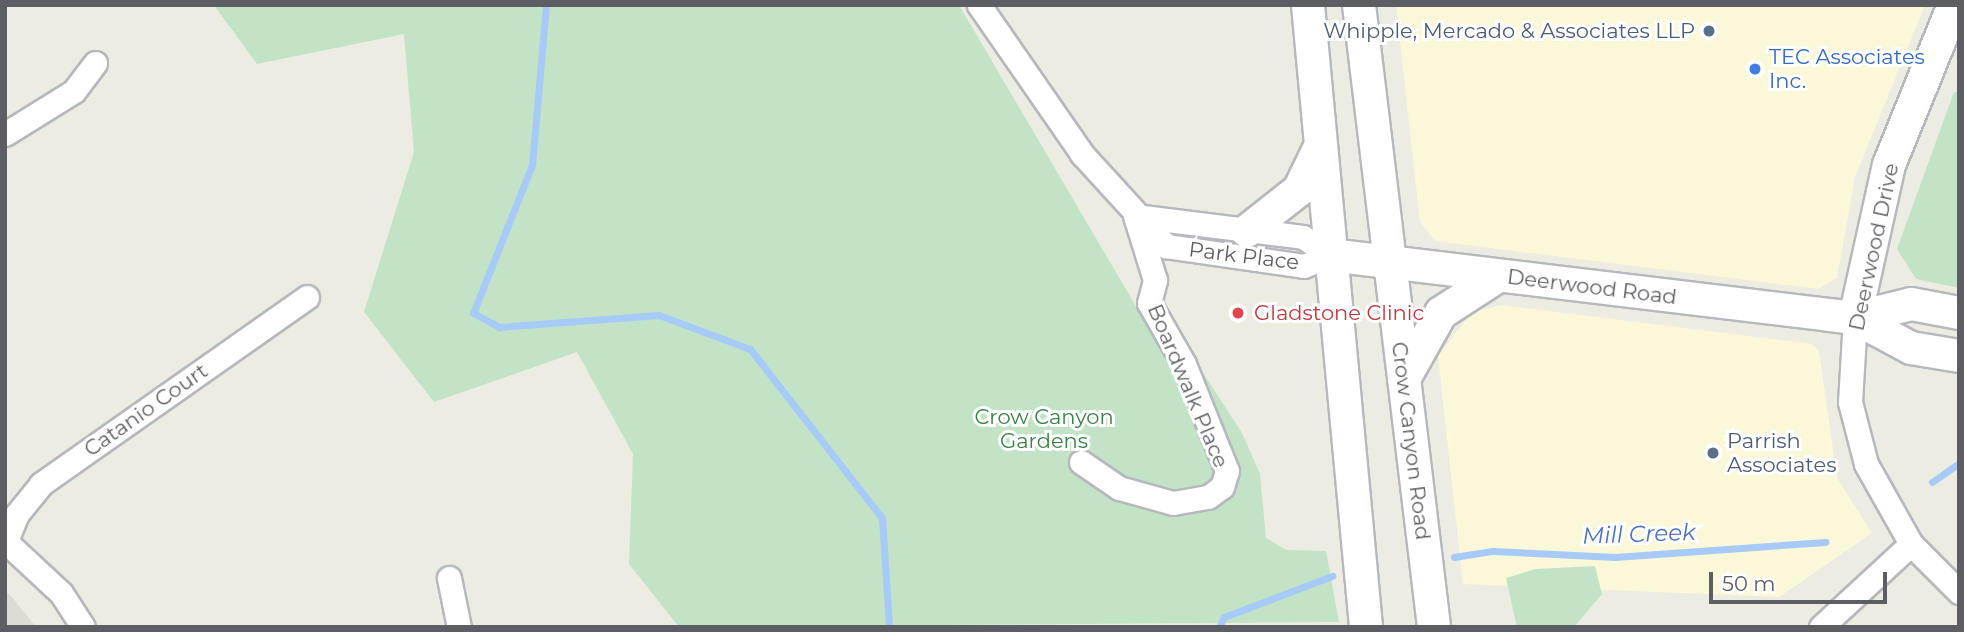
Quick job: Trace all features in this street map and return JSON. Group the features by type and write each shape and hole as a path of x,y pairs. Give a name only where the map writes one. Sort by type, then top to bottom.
{"main road":[{"path":"1308,5 1366,627"},
{"name":"Crow Canyon Road","path":"1359,5 1434,627"},
{"name":"Deerwood Drive","path":"1854,318 1889,164 1954,5"},
{"path":"1247,231 1299,190 1320,145"},
{"name":"Deerwood Road","path":"1330,255 1854,318 1911,304 1959,313"},
{"path":"1403,380 1418,344 1441,313 1498,276"},
{"name":"Deerwood Road","path":"1854,318 1912,348 1959,356"}],"street":[{"name":"Park Place","path":"979,5 1082,154 1135,216 1166,246 1304,266 1330,255"},
{"path":"5,134 74,91 95,63"},
{"name":"Park Place","path":"1135,216 1303,237 1330,255"},
{"name":"Boardwalk Place","path":"1081,462 1119,488 1173,503 1208,496 1222,487 1227,471 1184,364 1150,303 1155,280 1135,216"},
{"name":"Catanio Court","path":"5,541 41,484 307,297"},
{"name":"Deerwood Drive","path":"1854,318 1850,402 1881,501 1911,544 1959,592"},
{"path":"5,541 61,593 83,627"},
{"path":"1821,627 1911,544"},
{"path":"449,578 459,627"}],"shaded area":[{"path":"1396,5 1925,5 1855,177 1837,278 1818,289 1435,241 1420,222"},
{"path":"1501,305 1812,344 1819,351 1837,478 1872,533 1779,597 1463,584 1438,356 1472,312"},
{"path":"5,591 11,596 36,627 5,627"}],"green space":[{"name":"Crow Canyon Gardens","path":"214,5 959,5 1144,320 1187,348 1242,433 1260,474 1266,538 1286,550 1326,551 1339,622 679,627 629,564 633,454 577,352 434,402 364,312 414,152 404,34 257,64"},
{"path":"1954,92 1959,92 1959,288 1916,279 1897,249"},
{"path":"1595,566 1602,594 1574,627 1517,627 1506,578 1536,569"}],"waterway":[{"path":"546,5 532,165 473,313 499,327 659,315 750,349 882,518 889,627"},
{"name":"Mill Creek","path":"1932,482 1959,463"},
{"name":"Mill Creek","path":"1454,557 1493,551 1615,557 1825,542"},
{"name":"Mill Creek","path":"1219,627 1224,617 1332,576"}],"place":[{"name":"Whipple, Mercado & Associates LLP","path":"1709,31"},
{"name":"TEC Associates Inc.","path":"1755,69"},
{"name":"Gladstone Clinic","path":"1238,313"},
{"name":"Parrish Associates","path":"1713,453"}]}
